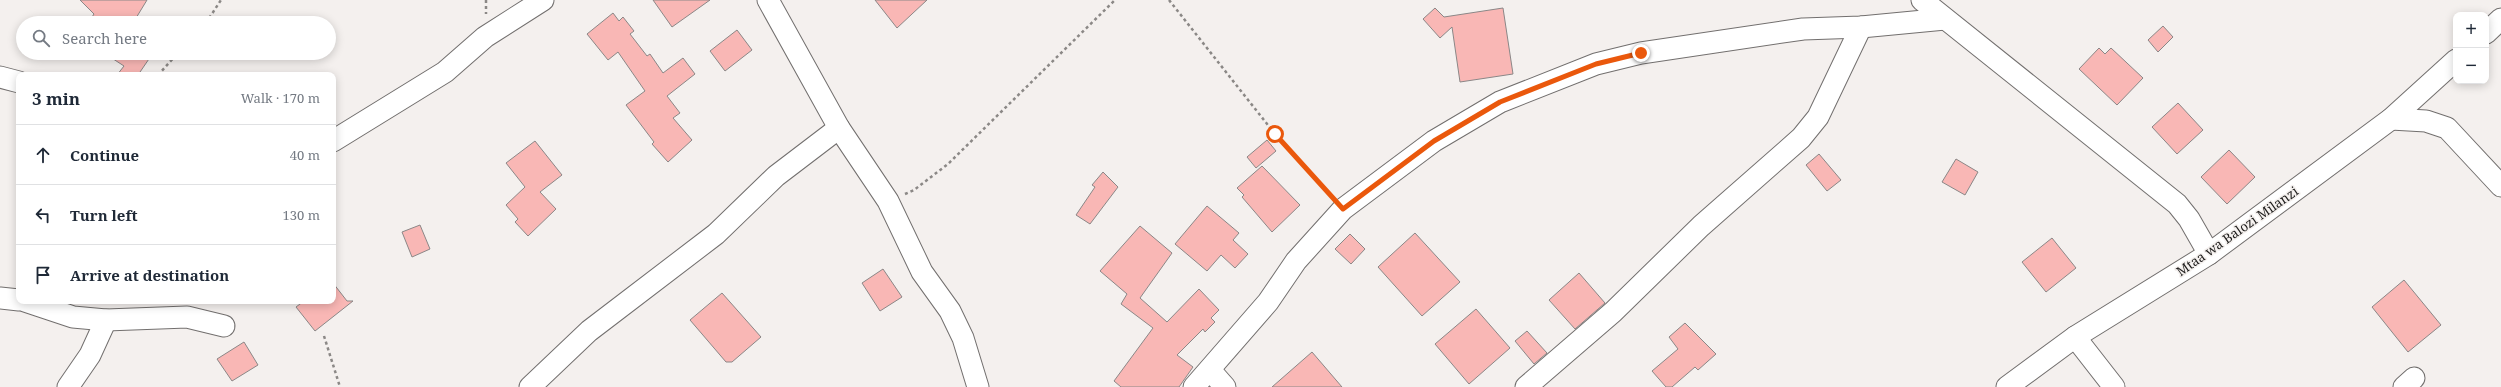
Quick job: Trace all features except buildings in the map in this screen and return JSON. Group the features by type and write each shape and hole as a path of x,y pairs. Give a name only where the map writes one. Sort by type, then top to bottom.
{"street":[{"path":"336,139 445,72 485,36 544,0"},
{"path":"768,0 839,128 888,201 922,272 950,311 963,338 978,387"},
{"path":"1922,0 2177,204 2189,219 2209,254"},
{"path":"1194,387 1268,302 1296,261 1343,209 1434,141 1500,102 1596,64 1641,53 1803,29 1861,27 1945,19"},
{"path":"2489,30 2501,19"},
{"path":"1526,387 1613,312 1702,226 1801,138 1818,117 1861,27"},
{"name":"Mtaa wa Balozi Milanzi","path":"2007,387 2075,337 2209,254 2392,119 2453,63"},
{"path":"0,77 16,81"},
{"path":"2392,119 2426,121 2446,128 2501,186"},
{"path":"530,387 589,331 716,234 776,176 839,128"},
{"path":"0,298 16,300"},
{"path":"34,304 73,317 106,320 187,317 224,326"},
{"path":"68,387 90,356 106,320"},
{"path":"2075,337 2114,387"},
{"path":"1210,370 1225,387"}],"path":[{"path":"211,16 222,0"},
{"path":"888,201 914,190 948,164 1115,0"},
{"path":"1169,0 1275,134 1343,209"},
{"path":"161,72 172,60"},
{"path":"324,336 340,387"}],"route":[{"path":"1275,134 1343,209 1434,141 1500,102 1596,64 1641,53"}]}
